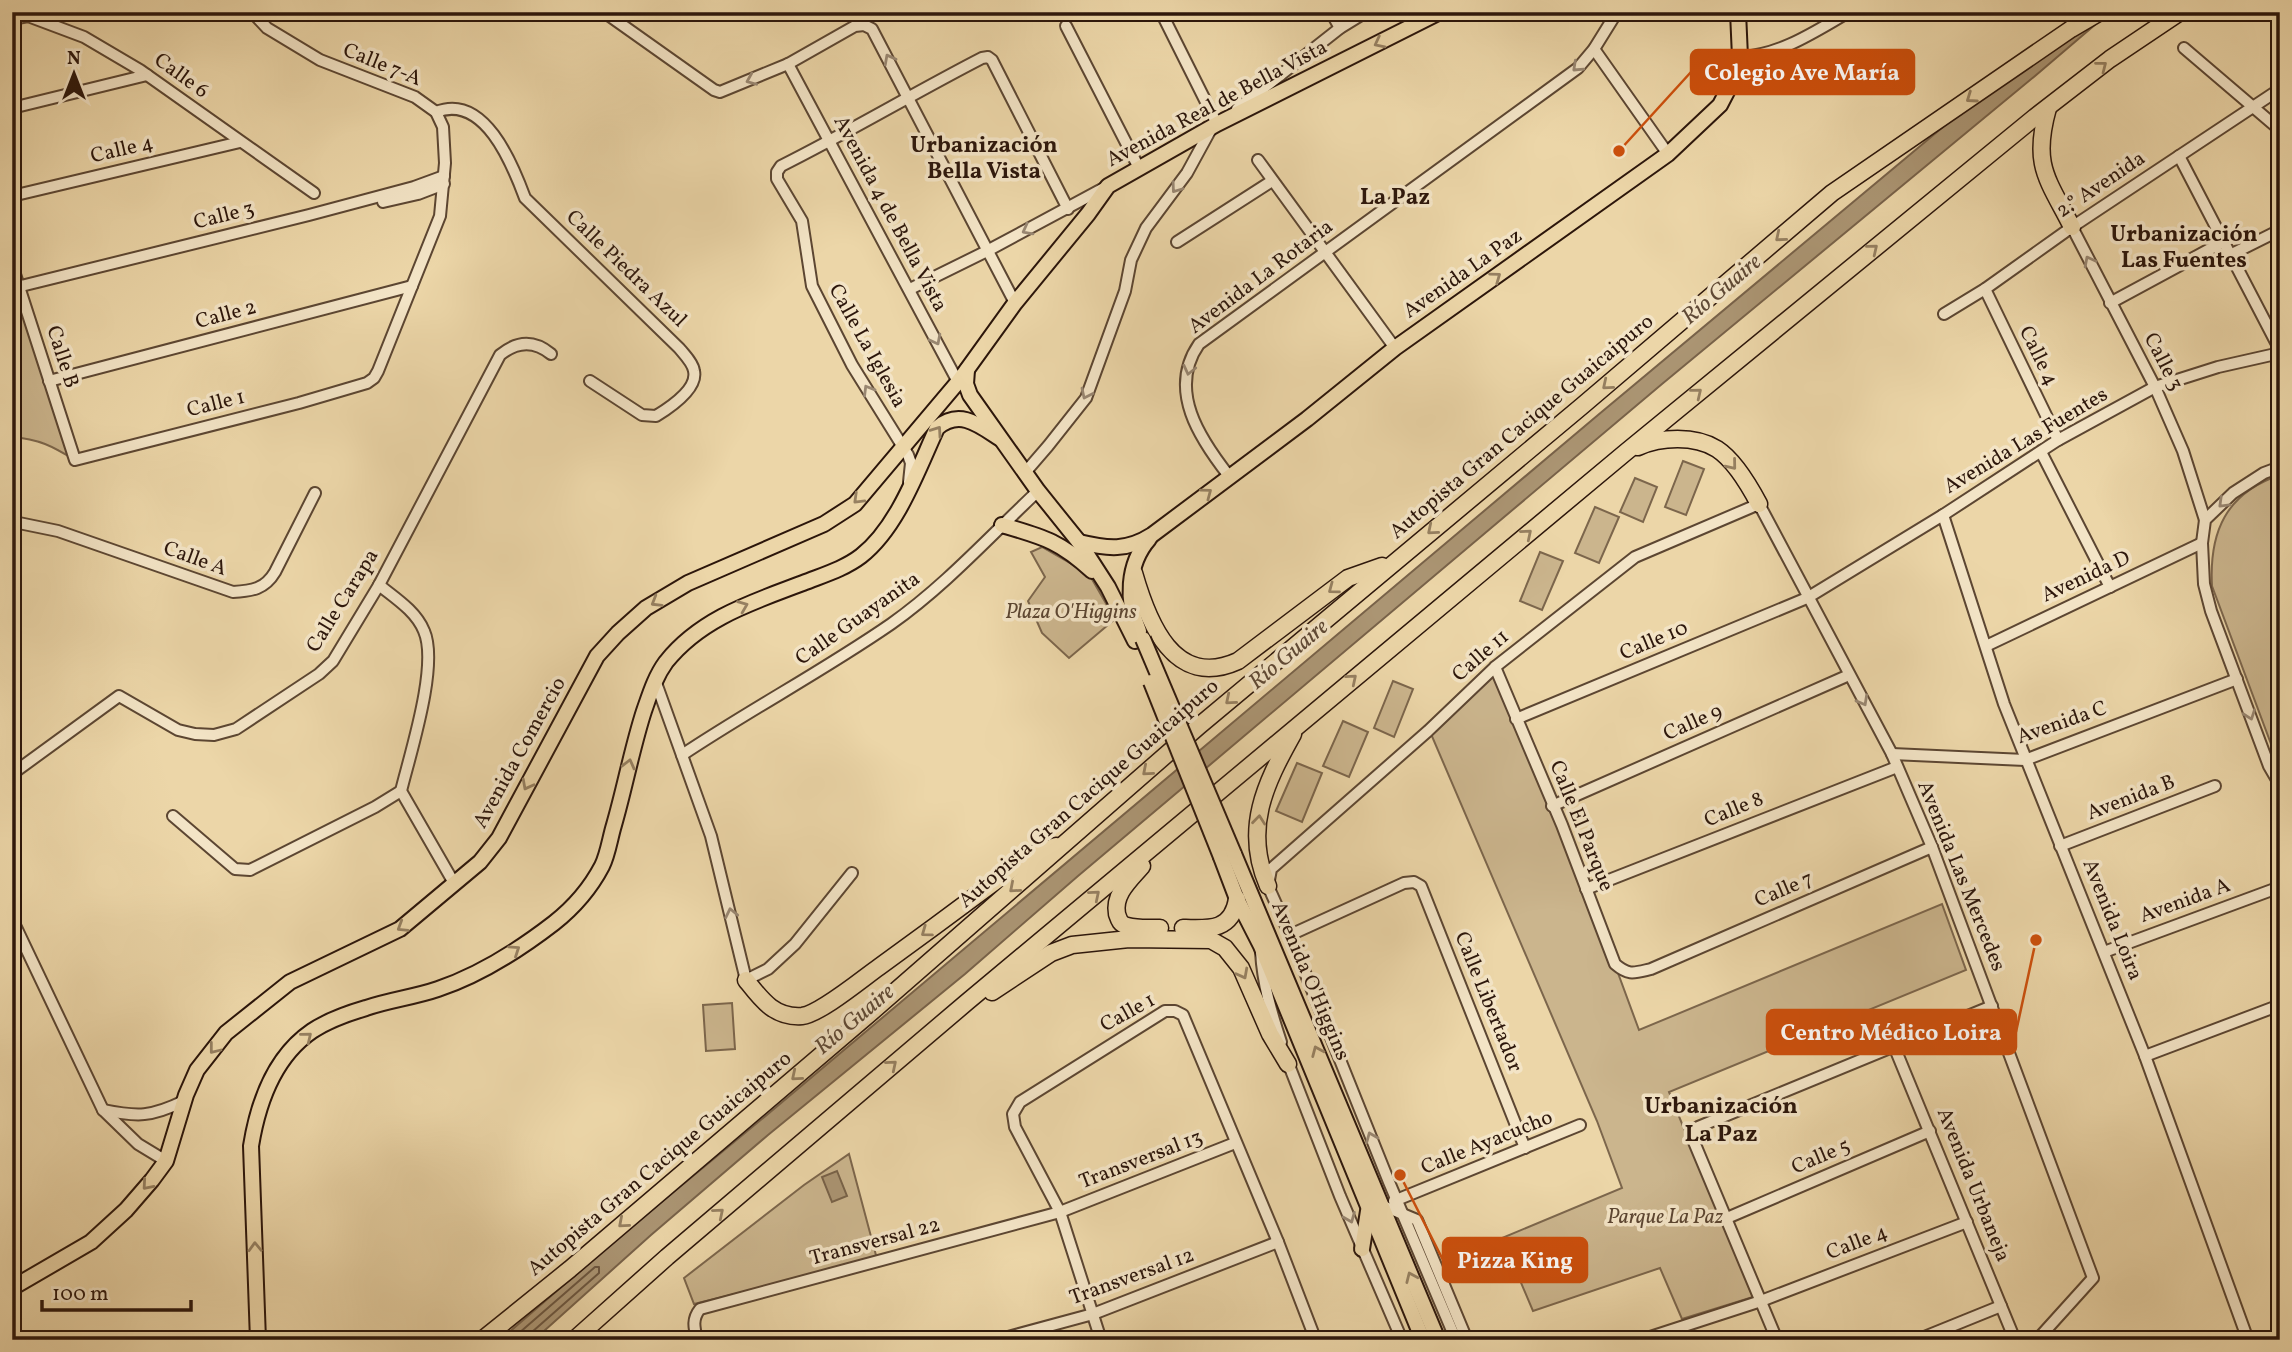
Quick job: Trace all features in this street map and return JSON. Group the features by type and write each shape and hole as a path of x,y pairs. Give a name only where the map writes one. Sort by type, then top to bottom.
{"highway":[{"name":"Autopista Gran Cacique Guaicaipuro","path":"482,1340 570,1269 835,1043 1199,726 1832,193 2071,29 2100,12"},
{"path":"574,1340 677,1248 967,1002 1626,452 2048,108 2110,59 2180,12"},
{"path":"2048,108 2041,136 2042,163 2073,227"},
{"path":"1626,452 1648,442 1682,440 1706,444 1729,459 1759,505"},
{"path":"1134,573 1147,615 1175,656 1187,665 1210,669 1238,662 1348,578 1394,561"},
{"path":"1268,886 1258,860 1258,820 1261,804 1272,771 1299,723"},
{"path":"1167,835 1121,891 1116,907 1122,924 1129,927 1213,928 1225,923 1232,916 1237,899"},
{"path":"746,979 764,1003 776,1012 794,1016 811,1013 845,992 1031,855 1065,843"},
{"path":"967,1002 995,991 1051,953 1072,945 1129,939 1211,940 1224,948 1241,968 1270,1034 1289,1064"}],"main road":[{"name":"Avenida Real de Bella Vista","path":"967,369 1015,303 1108,186 1214,127 1440,12"},
{"name":"Avenida La Paz","path":"1079,542 1100,547 1123,547 1138,544 1152,535 1307,419 1395,348 1668,154 1720,105 1734,80 1740,57 1738,12"},
{"name":"Avenida O'Higgins","path":"967,369 967,390 1023,471 1079,542 1139,640 1375,1207 1423,1340"},
{"name":"Avenida Comercio","path":"12,1288 91,1242 126,1210 166,1161 184,1101 197,1070 226,1033 290,982 400,929 480,862 499,838 592,666 618,633 646,608 688,583 824,524 855,504 967,369"},
{"name":"Avenida O'Higgins","path":"907,492 937,428 944,422 965,418 999,438"},
{"path":"258,1340 251,1146 256,1120 269,1083 286,1055 312,1031 365,1008 438,989 466,978 502,959 545,930 580,898 603,864 638,731 655,680 665,664 687,640 726,613 834,571 861,556 897,511 907,492"},
{"path":"1002,525 1033,533 1056,543 1090,569 1108,587"},
{"name":"Avenida La Paz","path":"1139,640 1130,604 1130,588 1143,546 1152,535"},
{"name":"Avenida O'Higgins","path":"1227,856 1237,899 1261,946 1375,1207 1438,1340"},
{"path":"1362,1249 1375,1207"}],"street":[{"name":"Calle 7-A","path":"253,12 267,28 320,60 415,97 436,112 443,127 444,180"},
{"path":"1331,12 1340,28"},
{"path":"1023,471 1042,454 1086,398 1125,291 1131,260 1146,228 1187,173 1214,127 1340,28 1367,12"},
{"name":"Avenida La Rotaria","path":"1229,476 1202,438 1191,416 1187,398 1186,382 1193,354 1207,337 1578,68 1594,49 1617,12"},
{"path":"1740,57 1757,56 1790,45 1849,12"},
{"path":"1163,13 1214,127"},
{"path":"611,14 714,90 727,90 788,64 855,26 864,25 872,29 1015,303"},
{"name":"Calle 6","path":"12,19 28,16 84,37 147,75 314,193"},
{"path":"1066,26 1139,168"},
{"path":"2184,48 2280,130"},
{"path":"1594,49 1668,154"},
{"path":"829,142 908,96 988,57 992,60 1068,209"},
{"name":"Avenida 4 de Bella Vista","path":"788,64 958,382"},
{"path":"12,107 147,75"},
{"name":"2.° Avenida","path":"1944,314 2280,89"},
{"name":"Calle Piedra Azul","path":"436,112 446,108 478,118 497,139 512,165 525,198 679,348 694,368 695,375 694,382 675,404 656,416 642,415 590,381"},
{"name":"Calle 4","path":"12,196 240,142"},
{"name":"Calle La Iglesia","path":"829,142 781,166 777,179 802,221 812,286 852,365 911,464 907,492"},
{"path":"2179,156 2280,352"},
{"path":"1258,160 1395,348"},
{"path":"412,286 440,216 444,180"},
{"name":"Calle 3","path":"16,290 309,217 418,194 444,180"},
{"path":"1177,242 1272,181"},
{"path":"910,289 1108,186"},
{"name":"Calle 3","path":"2073,227 2155,387 2183,451 2205,520"},
{"path":"2230,255 2280,230"},
{"path":"2110,303 2223,242"},
{"name":"Calle B","path":"12,265 16,290 75,460"},
{"name":"Calle 2","path":"49,381 412,286"},
{"name":"Calle 1","path":"75,460 367,383 379,371 412,286"},
{"name":"Calle 4","path":"1985,289 2057,440"},
{"name":"Calle Carapa","path":"12,774 119,696 177,730 215,735 236,729 319,674 332,661 379,585 500,355 512,346 526,343 540,345 551,354"},
{"name":"Avenida Las Fuentes","path":"1807,597 1943,515 2057,440 2155,387 2218,367 2280,352"},
{"path":"2041,452 2110,587"},
{"path":"2280,467 2264,473 2233,493 2205,520 2202,543 2204,584 2209,602 2269,766 2280,785"},
{"name":"Calle Guayanita","path":"682,755 893,622 942,582 1038,491"},
{"name":"Calle A","path":"12,523 58,531 233,592 253,591 270,581 314,493"},
{"name":"Avenida Las Mercedes","path":"1759,505 1892,754 1933,847 2093,1278 2037,1340"},
{"name":"Calle 11","path":"1268,886 1271,869 1276,864 1428,731 1495,667 1635,557 1759,505"},
{"name":"Avenida Loira","path":"1943,515 2004,704 2146,1056 2248,1340"},
{"name":"Avenida D","path":"1986,646 2202,543"},
{"path":"379,585 412,613 424,629 429,646 420,715 401,791 454,883"},
{"name":"Calle 10","path":"1517,719 1807,597"},
{"name":"Calle El Parque","path":"1495,667 1615,964 1624,972 1633,973 1651,968"},
{"name":"Calle 9","path":"1552,806 1849,675"},
{"name":"Avenida C","path":"1892,754 2025,760 2236,679"},
{"path":"655,680 714,848 746,979 768,969 795,944 852,873"},
{"name":"Calle 8","path":"1586,889 1897,767"},
{"name":"Avenida B","path":"2060,846 2215,786"},
{"path":"173,816 235,869 250,870 375,807 401,791"},
{"name":"Calle 7","path":"1651,968 1933,847"},
{"name":"Calle Libertador","path":"1290,935 1404,883 1414,882 1421,886 1525,1148"},
{"name":"Avenida O'Higgins","path":"1268,886 1456,1340"},
{"name":"Avenida A","path":"2104,952 2280,887"},
{"path":"12,919 103,1110 138,1144 166,1161"},
{"name":"Avenida O'Higgins","path":"1261,946 1268,1001 1289,1064 1362,1249 1402,1340"},
{"path":"2146,1056 2280,1005"},
{"path":"1777,1340 1694,1142 1698,1127 1992,1006"},
{"name":"Calle 1","path":"1101,1340 1060,1212 1014,1127 1013,1114 1020,1102 1165,1011 1175,1011 1183,1015 1313,1333"},
{"name":"Avenida Urbaneja","path":"1894,1046 2015,1340"},
{"path":"103,1110 139,1116 157,1113 184,1101"},
{"name":"Calle Ayacucho","path":"1375,1207 1580,1125"},
{"name":"Calle 5","path":"1727,1218 1930,1131"},
{"name":"Transversal 13","path":"1060,1212 1235,1143"},
{"path":"1375,1207 1402,1213 1417,1220 1466,1340"},
{"name":"Transversal 22","path":"697,1340 694,1317 700,1309 1060,1212"},
{"name":"Calle 4","path":"1641,1340 1761,1301 1967,1222"},
{"name":"Transversal 12","path":"997,1340 1093,1314 1278,1242"},
{"path":"1917,1340 2001,1306"}],"green space":[{"path":"21,292 75,460 45,444 12,437 12,295"},
{"path":"1683,461 1704,469 1686,515 1665,507"},
{"path":"2280,475 2280,768 2212,586 2212,566 2218,532 2234,504 2246,492"},
{"path":"1635,478 1657,487 1643,522 1620,512"},
{"path":"1595,507 1619,517 1599,563 1575,553"},
{"name":"Plaza O'Higgins","path":"1042,547 1089,574 1115,619 1069,658 1042,633 1028,601 1045,577 1031,552"},
{"path":"1540,552 1563,561 1542,610 1520,601"},
{"name":"Parque La Paz","path":"1495,671 1601,927 1639,1030 1942,904 1966,970 1669,1092 1753,1297 1682,1319 1660,1268 1533,1311 1502,1238 1622,1188 1597,1121 1431,734"},
{"path":"1393,681 1413,689 1394,737 1374,728"},
{"path":"1343,721 1368,732 1349,777 1323,766"},
{"path":"1297,763 1322,773 1302,822 1276,811"},
{"path":"732,1003 735,1049 706,1051 703,1005"},
{"path":"849,1154 877,1259 694,1304 684,1278 804,1185"}],"water":[{"path":"2088,12 2110,12 1662,384 965,974 768,1135 534,1340 500,1340 1598,415 1949,122"},
{"path":"837,1171 847,1196 832,1202 822,1177"}],"place":[{"name":"Colegio Ave María","path":"1619,151"},
{"name":"Centro Médico Loira","path":"2036,940"},
{"name":"Pizza King","path":"1400,1175"}],"district":[{"name":"Urbanización Bella Vista","path":"984,159"},
{"name":"La Paz","path":"1395,198"},
{"name":"Urbanización Las Fuentes","path":"2184,248"},
{"name":"Urbanización La Paz","path":"1721,1121"}],"water label":[{"name":"Río Guaire","path":"1722,290"},
{"name":"Río Guaire","path":"1289,655"},
{"name":"Río Guaire","path":"855,1020"}]}
